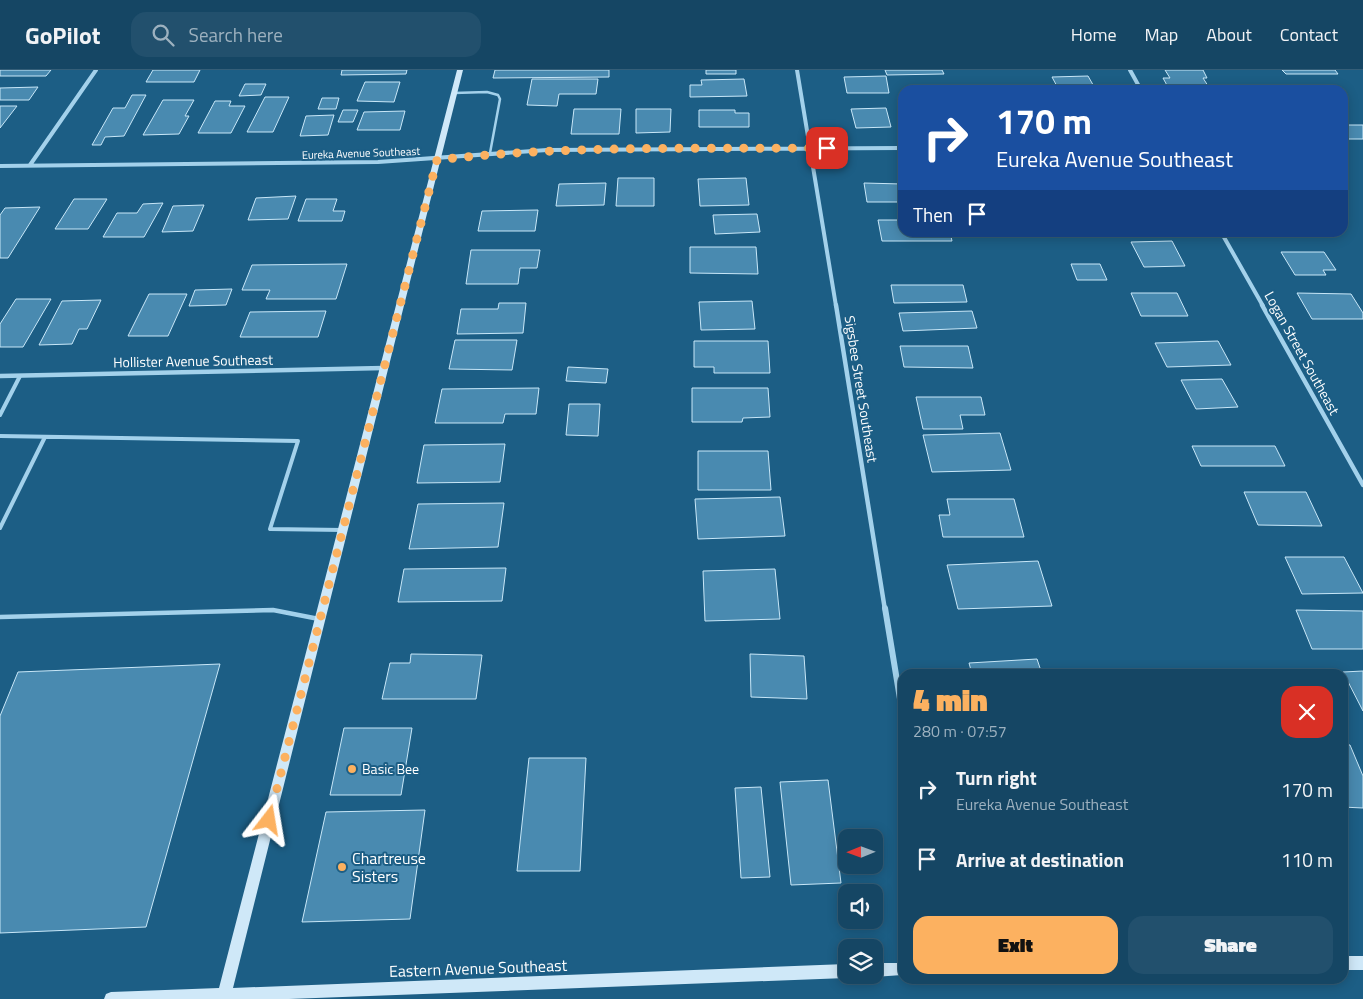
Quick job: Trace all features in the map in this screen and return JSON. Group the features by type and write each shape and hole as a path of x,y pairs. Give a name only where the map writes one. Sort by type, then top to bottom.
{"main road":[{"path":"224,997 386,368 460,70"},
{"path":"1348,963 1363,962"},
{"path":"883,970 898,969"},
{"name":"Eastern Avenue Southeast","path":"111,999 224,997 838,971"}],"street":[{"path":"30,165 96,70"},
{"name":"Sigsbee Street Southeast","path":"798,70 898,687"},
{"path":"1130,70 1138,85"},
{"name":"Eureka Avenue Southeast","path":"0,166 354,163 437,160 490,153 547,150 898,148"},
{"name":"Logan Street Southeast","path":"1224,237 1363,485"},
{"name":"Hollister Avenue Southeast","path":"0,376 386,368"}],"lane":[{"path":"454,93 487,92 498,95 500,98 490,153"},
{"path":"0,415 20,376"},
{"path":"0,436 298,441 270,529 344,530"},
{"path":"0,528 45,437"},
{"path":"0,616 273,610 321,619"}],"building":[{"path":"0,70 51,70 46,76 0,76"},
{"path":"153,70 200,70 194,82 146,82"},
{"path":"342,70 407,70 406,74 341,75"},
{"path":"495,70 609,70 609,77 493,78"},
{"path":"706,70 736,70 736,74 706,74"},
{"path":"885,70 942,70 944,74 887,75"},
{"path":"1165,70 1203,70 1207,78 1203,78 1207,85 1167,85 1163,78 1170,78"},
{"path":"1282,70 1335,70 1338,74 1286,74"},
{"path":"886,76 889,93 847,93 844,77"},
{"path":"1088,76 1093,85 1056,85 1052,77"},
{"path":"532,79 598,79 596,94 559,94 557,106 527,105"},
{"path":"744,79 747,96 690,97 690,85 702,85 701,80"},
{"path":"365,82 400,82 394,102 357,101"},
{"path":"245,84 266,84 261,95 239,96"},
{"path":"38,87 29,100 0,100 0,88"},
{"path":"132,95 146,95 124,136 105,137 101,145 92,145 113,108 125,108"},
{"path":"265,97 289,97 273,132 247,132"},
{"path":"322,98 339,98 336,109 318,109"},
{"path":"163,100 194,100 185,116 189,116 179,134 143,135"},
{"path":"215,101 231,101 229,106 245,106 231,133 198,133"},
{"path":"0,106 17,106 0,128"},
{"path":"886,108 891,127 856,128 851,109"},
{"path":"574,109 621,109 619,134 571,134"},
{"path":"636,109 671,109 670,132 636,133"},
{"path":"343,110 358,110 353,122 338,122"},
{"path":"699,110 735,110 735,113 749,113 749,127 699,127"},
{"path":"405,111 400,130 357,130 364,112"},
{"path":"334,115 328,135 300,136 306,116"},
{"path":"1348,125 1363,125 1363,139 1348,139"},
{"path":"618,178 654,178 654,206 616,206"},
{"path":"746,178 749,205 700,206 698,179"},
{"path":"606,183 604,205 556,206 559,184"},
{"path":"864,183 898,184 898,202 867,202"},
{"path":"296,196 288,219 248,220 256,198"},
{"path":"74,199 107,199 88,229 55,229"},
{"path":"306,199 337,199 333,211 345,211 342,221 298,221"},
{"path":"163,203 144,237 103,237 117,213 137,213 143,204"},
{"path":"204,205 193,231 162,232 173,206"},
{"path":"40,207 8,258 0,258 0,215 5,208"},
{"path":"538,210 535,231 478,231 482,211"},
{"path":"757,214 760,232 715,234 713,215"},
{"path":"878,220 898,220 898,237 951,237 952,241 882,241"},
{"path":"1172,241 1185,266 1144,267 1131,242"},
{"path":"690,247 756,247 758,274 690,273"},
{"path":"471,250 540,250 537,268 520,268 518,284 466,284"},
{"path":"1281,252 1324,252 1336,270 1323,270 1326,275 1295,275"},
{"path":"347,264 336,299 266,299 270,290 242,290 252,265"},
{"path":"1071,264 1100,264 1107,280 1077,280"},
{"path":"891,285 963,285 967,302 894,303"},
{"path":"232,289 226,305 189,306 195,290"},
{"path":"1131,293 1177,293 1188,316 1141,316"},
{"path":"1297,293 1351,294 1363,313 1363,319 1312,319"},
{"path":"149,294 187,294 168,336 128,336"},
{"path":"16,299 51,299 23,347 0,347 0,324"},
{"path":"101,300 87,329 79,329 72,344 39,345 62,301"},
{"path":"752,301 755,329 701,330 699,302"},
{"path":"499,303 526,303 523,333 457,334 461,309 498,309"},
{"path":"326,311 318,337 240,337 250,312"},
{"path":"972,311 977,328 903,331 899,313"},
{"path":"455,340 517,340 512,370 449,369"},
{"path":"694,341 768,341 770,373 714,373 714,367 694,367"},
{"path":"1218,341 1231,365 1167,367 1155,343"},
{"path":"900,346 968,346 973,368 904,367"},
{"path":"568,367 608,369 606,383 566,381"},
{"path":"1222,379 1238,407 1196,409 1181,380"},
{"path":"539,388 536,414 505,414 503,423 435,423 442,389"},
{"path":"692,388 768,388 770,417 743,418 742,422 692,422"},
{"path":"916,397 981,397 985,415 960,415 963,429 923,429"},
{"path":"569,404 600,404 598,436 566,435"},
{"path":"1000,433 1011,470 932,472 923,435"},
{"path":"505,444 500,482 417,483 424,445"},
{"path":"1192,446 1275,446 1285,466 1201,466"},
{"path":"698,451 768,451 771,490 698,490"},
{"path":"1244,492 1306,492 1322,526 1258,525"},
{"path":"780,497 785,536 698,539 695,499"},
{"path":"947,499 1014,499 1024,537 943,537 939,515 950,515"},
{"path":"504,503 498,547 409,549 418,504"},
{"path":"1285,557 1344,557 1363,593 1302,594"},
{"path":"1038,561 1052,606 958,609 947,565"},
{"path":"506,568 502,601 398,602 404,569"},
{"path":"775,569 780,619 705,621 703,571"},
{"path":"1296,610 1363,611 1363,649 1312,649"},
{"path":"411,654 482,655 476,699 382,699 390,663 410,663"},
{"path":"750,654 804,656 807,699 751,697"},
{"path":"1037,659 1040,669 971,669 969,663"},
{"path":"220,664 146,927 0,933 0,716 18,672"},
{"path":"1363,671 1363,711 1348,682 1348,672"},
{"path":"344,728 412,728 401,795 330,795"},
{"path":"1348,745 1350,745 1363,776 1363,808 1348,807"},
{"path":"529,758 586,758 580,871 517,871"},
{"path":"828,780 838,859 838,874 840,874 841,883 791,885 780,782"},
{"path":"761,787 770,877 741,878 735,788"},
{"path":"425,810 410,919 302,922 326,812"}],"place":[{"name":"Basic Bee","path":"352,769"},
{"name":"Chartreuse Sisters","path":"342,867"}],"route":[{"path":"269,820 386,368 437,160 490,153 547,150 827,148"}]}
